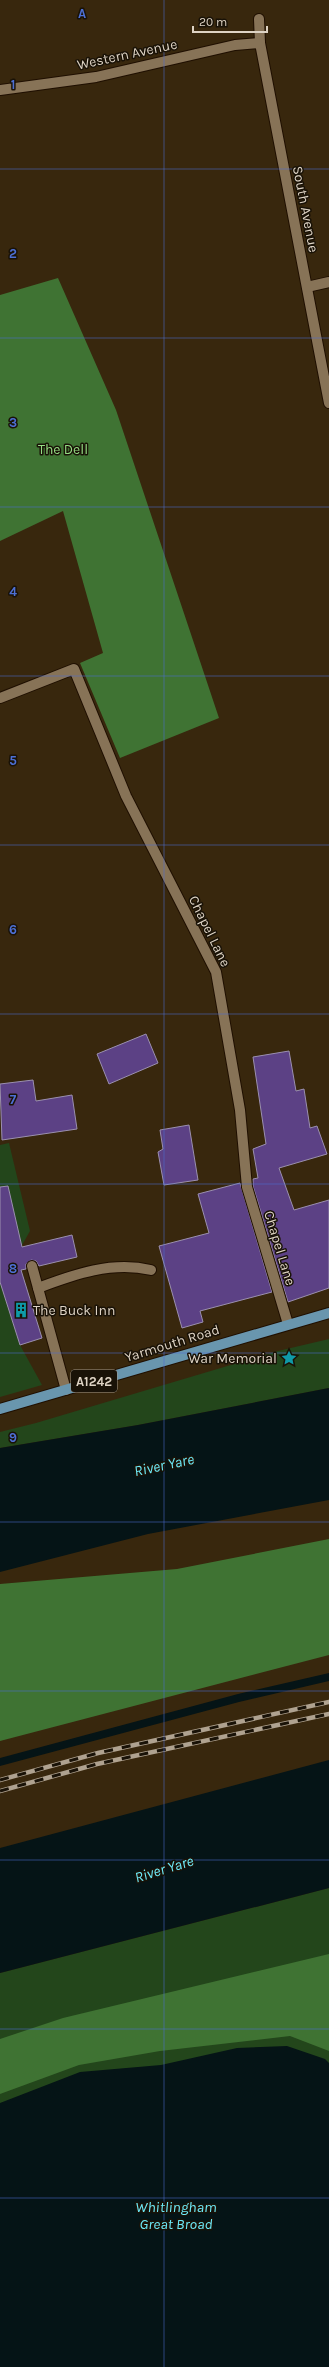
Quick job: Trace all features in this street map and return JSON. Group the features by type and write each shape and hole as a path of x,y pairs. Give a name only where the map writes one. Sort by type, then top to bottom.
{"main road":[{"name":"Yarmouth Road","path":"0,1409 42,1395 66,1390 329,1313"}],"street":[{"name":"South Avenue","path":"259,19 260,43 329,403"},
{"name":"Western Avenue","path":"0,90 96,77 235,45 260,43"},
{"path":"307,287 329,282"},
{"name":"Chapel Lane","path":"0,698 74,669 126,796 216,972 240,1110 247,1187 288,1324"},
{"path":"32,1266 66,1390"},
{"path":"38,1288 68,1276 107,1267 133,1266 151,1270"}],"green space":[{"name":"The Dell","path":"58,278 116,410 219,718 120,758 80,663 103,653 63,511 0,541 0,295"},
{"path":"9,1143 30,1231 16,1256 0,1262 0,1145"},
{"path":"0,1282 20,1345 42,1385 0,1397"},
{"path":"329,1339 329,1388 138,1425 0,1448 0,1432 36,1423 278,1351"},
{"path":"329,1539 329,1655 0,1741 0,1584 177,1569"},
{"name":"Whitlingham Great Broad","path":"329,1888 329,2367 0,2367 0,1973"},
{"path":"329,1954 329,2051 290,2036 160,2051 79,2065 0,2094 0,2039 63,2018"}],"water":[{"name":"River Yare","path":"329,1388 329,1500 148,1534 0,1572 0,1448 138,1425"},
{"path":"329,1673 329,1681 239,1702 0,1766 0,1758 238,1694"},
{"name":"River Yare","path":"329,1760 329,1888 0,1973 0,1848"},
{"name":"Whitlingham Great Broad","path":"287,2046 325,2059 329,2063 329,2367 0,2367 0,2103 80,2072 161,2065 237,2048"}],"building":[{"path":"146,1034 158,1063 109,1084 97,1054"},
{"path":"289,1051 296,1091 304,1089 310,1128 317,1126 327,1154 279,1168 294,1210 329,1200 329,1288 288,1302 253,1186 253,1179 258,1178 253,1149 266,1144 253,1057"},
{"path":"33,1080 36,1101 72,1095 77,1129 2,1140 0,1084"},
{"path":"189,1125 198,1180 164,1185 158,1152 163,1149 160,1130"},
{"path":"240,1183 272,1292 200,1311 203,1322 182,1328 159,1246 209,1233 198,1194"},
{"path":"8,1186 22,1247 72,1235 77,1257 39,1266 36,1261 31,1260 26,1264 26,1269 21,1270 42,1338 20,1345 0,1282 0,1187"}],"railway":[{"path":"0,1780 98,1753 329,1702"},
{"path":"0,1791 97,1764 329,1714"}],"place":[{"name":"The Buck Inn","path":"21,1310"},
{"name":"War Memorial","path":"289,1358"}]}
